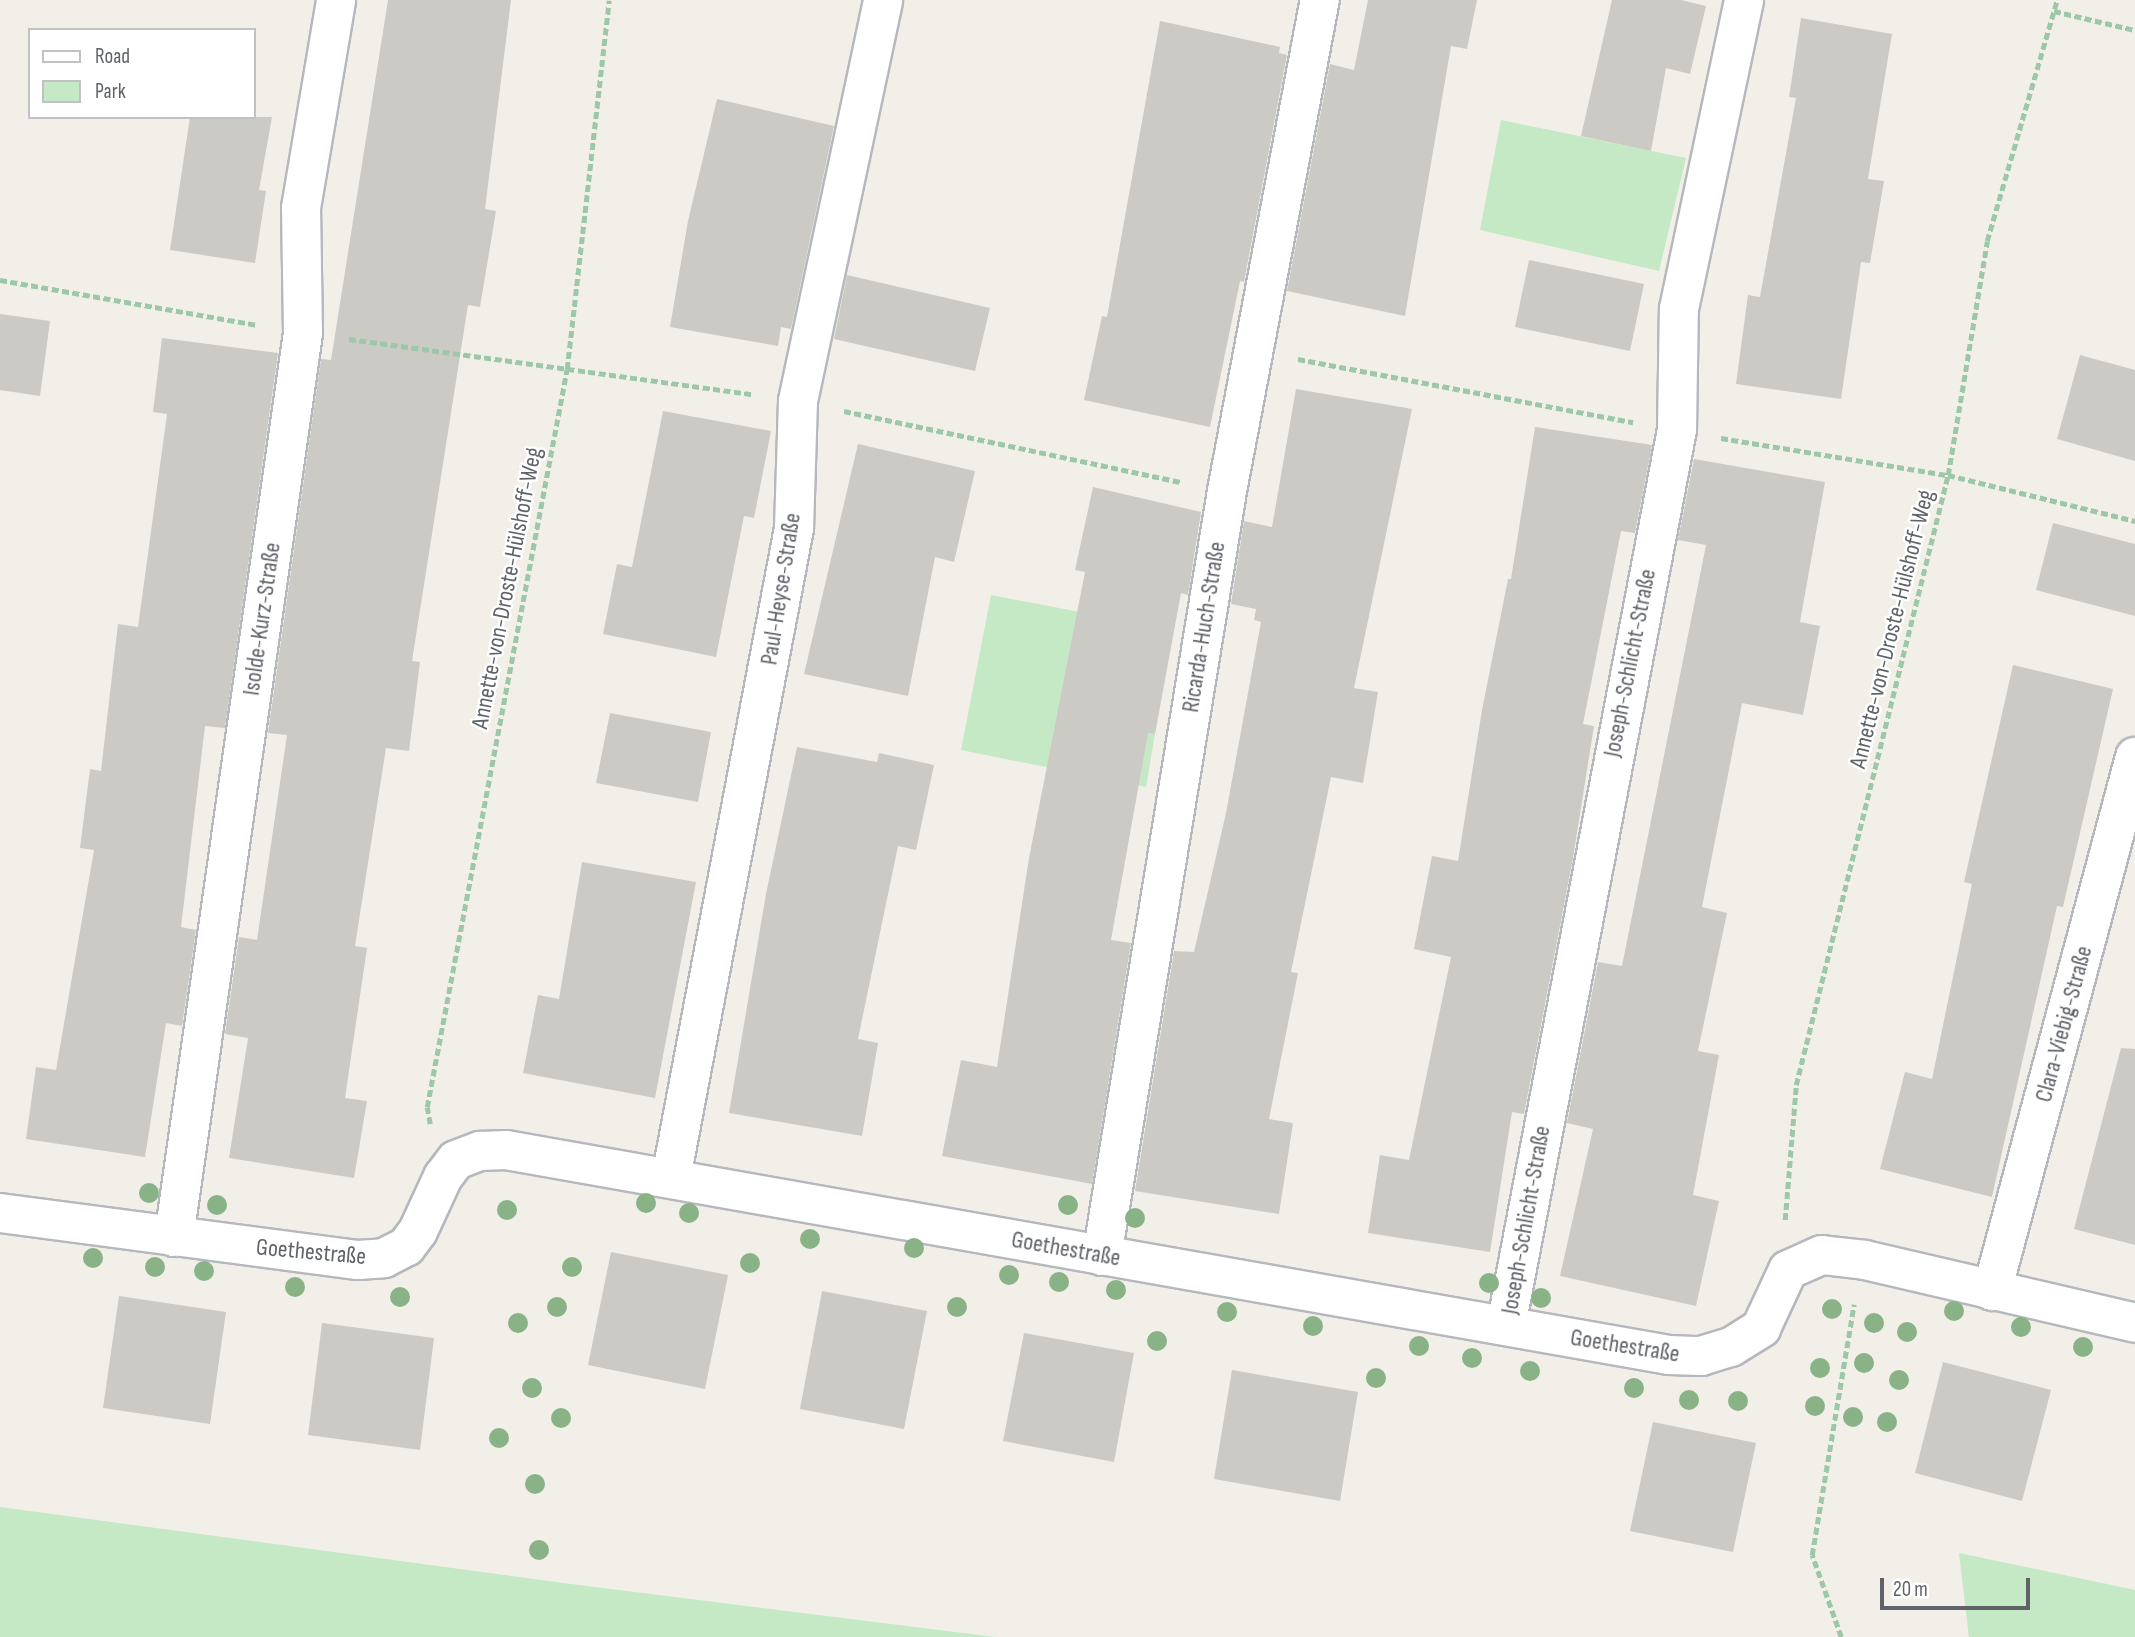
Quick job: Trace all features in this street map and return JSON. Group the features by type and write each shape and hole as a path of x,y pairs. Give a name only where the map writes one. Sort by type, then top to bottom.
{"street":[{"name":"Isolde-Kurz-Straße","path":"174,1237 303,333 301,208 336,0"},
{"name":"Paul-Heyse-Straße","path":"671,1178 794,528 798,401 883,0"},
{"name":"Ricarda-Huch-Straße","path":"1102,1256 1227,491 1320,0"},
{"name":"Joseph-Schlicht-Straße","path":"1506,1326 1677,430 1679,309 1744,0"},
{"name":"Clara-Viebig-Straße","path":"1992,1291 2135,757"},
{"name":"Goethestraße","path":"0,1213 358,1260 384,1258 405,1247 418,1231 443,1177 456,1160 480,1151 506,1150 1669,1355 1701,1356 1731,1347 1761,1328 1788,1270"},
{"path":"1788,1270 1822,1255 1865,1260 2135,1323"}],"path":[{"name":"Annette-von-Droste-Hülshoff-Weg","path":"443,1177 426,1107 567,369 610,0"},
{"name":"Annette-von-Droste-Hülshoff-Weg","path":"1788,1270 1784,1199 1796,1085 1948,475 1987,241 2057,0"},
{"path":"2054,11 2135,30"},
{"path":"0,279 303,333 798,401 1227,491"},
{"path":"1841,1637 1812,1555 1865,1260"}],"green space":[{"path":"1501,120 1686,158 1659,271 1480,230"},
{"path":"991,595 1173,630 1059,716 1155,734 1146,787 961,750"},
{"path":"0,1507 563,1583 995,1637 0,1637"},
{"path":"1959,1553 2135,1590 2135,1637 1969,1637"}],"building":[{"path":"388,0 511,0 485,209 496,211 480,307 468,305 412,661 420,662 409,751 386,748 355,946 367,948 345,1098 367,1101 354,1178 229,1158 248,1038 225,1034 239,937 257,940 287,735 268,733 321,359 331,360"},
{"path":"1368,0 1477,0 1467,49 1451,46 1405,316 1287,291 1330,64 1354,70"},
{"path":"1612,0 1681,0 1706,6 1690,74 1666,68 1651,151 1581,136"},
{"path":"1801,18 1892,34 1868,179 1884,181 1870,263 1861,262 1841,399 1736,384 1748,295 1760,297 1796,98 1789,97"},
{"path":"1160,21 1280,47 1279,53 1287,55 1244,282 1240,281 1210,427 1084,400 1102,316 1107,317"},
{"path":"717,99 834,126 791,329 781,327 778,346 670,327 688,221"},
{"path":"272,117 259,190 266,191 255,263 170,250 190,119"},
{"path":"1529,260 1644,284 1630,351 1515,327"},
{"path":"847,275 990,308 975,371 834,339"},
{"path":"0,314 50,321 40,396 0,390"},
{"path":"162,338 278,353 225,728 205,726 181,927 196,930 182,1026 166,1023 145,1157 26,1139 36,1067 56,1070 94,850 80,848 90,769 101,771 118,624 138,627 167,414 153,412"},
{"path":"2080,355 2135,370 2135,461 2057,439"},
{"path":"1296,389 1412,409 1354,688 1378,692 1363,783 1331,777 1291,972 1298,973 1269,1119 1293,1123 1279,1214 1135,1191 1174,951 1194,952 1226,813 1261,622 1254,620 1256,609 1231,604 1244,521 1272,527"},
{"path":"663,411 771,431 754,518 744,516 716,657 603,634 617,564 632,567"},
{"path":"1535,427 1652,445 1635,533 1621,531 1583,724 1594,726 1573,858 1524,1114 1512,1112 1490,1252 1368,1233 1380,1155 1409,1160 1451,957 1414,949 1432,856 1458,861 1482,710 1508,579 1511,579"},
{"path":"858,444 975,471 954,562 935,557 908,696 804,674"},
{"path":"1694,459 1825,482 1800,622 1820,626 1803,715 1742,703 1702,907 1727,913 1698,1051 1719,1055 1693,1195 1719,1201 1696,1306 1560,1276 1593,1129 1567,1123 1598,962 1622,966 1706,545 1678,540"},
{"path":"1093,487 1201,512 1188,595 1181,593 1155,734 1148,733 1111,940 1131,943 1092,1184 942,1156 961,1060 997,1067 1029,858 1085,572 1075,570"},
{"path":"2053,523 2135,544 2135,616 2036,590"},
{"path":"2013,665 2113,689 2063,907 2057,906 1992,1197 1880,1169 1905,1072 1932,1079 1972,884 1964,882"},
{"path":"610,713 711,732 698,802 596,783"},
{"path":"797,747 877,762 879,753 934,765 916,850 898,846 858,1039 878,1043 862,1136 729,1113 766,894"},
{"path":"582,862 696,882 655,1098 523,1073 538,995 559,999"},
{"path":"2121,1048 2135,1049 2135,1245 2074,1229"},
{"path":"611,1252 728,1275 705,1389 588,1365"},
{"path":"822,1291 927,1311 904,1429 800,1409"},
{"path":"119,1296 226,1312 210,1424 103,1408"},
{"path":"322,1323 434,1338 420,1450 308,1435"},
{"path":"1024,1333 1134,1353 1114,1462 1003,1441"},
{"path":"1943,1362 2051,1390 2022,1501 1915,1473"},
{"path":"1232,1370 1358,1392 1340,1501 1214,1479"},
{"path":"1653,1422 1756,1443 1733,1552 1630,1531"}]}
